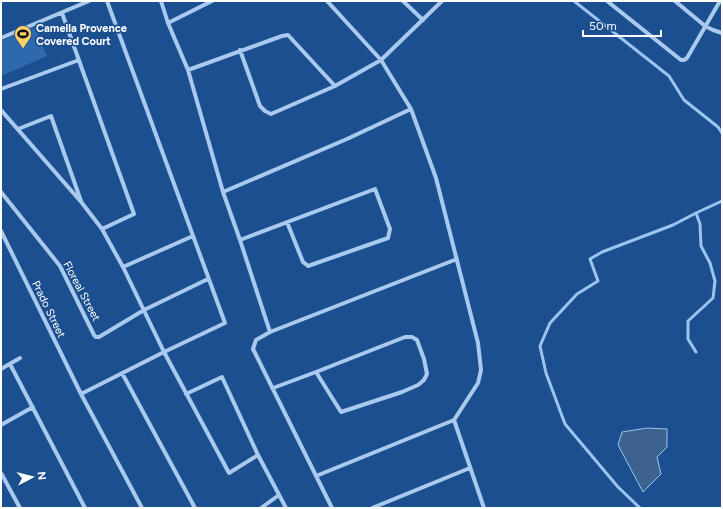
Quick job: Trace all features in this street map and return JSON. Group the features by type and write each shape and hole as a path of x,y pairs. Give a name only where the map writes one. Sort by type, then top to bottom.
{"street":[{"path":"1,38 89,1"},
{"path":"81,394 225,323 106,1"},
{"path":"161,1 188,70 223,192 270,332"},
{"path":"168,22 212,1"},
{"path":"316,476 454,420 478,383 482,370 478,343 436,178 411,109 381,60 327,1"},
{"path":"403,1 423,20"},
{"path":"240,50 260,106 271,114 335,86 381,60 442,1"},
{"path":"607,1 681,60 687,58 720,1"},
{"path":"675,1 706,26 722,34"},
{"path":"62,12 134,214 102,229"},
{"path":"188,70 240,50 288,35 335,86"},
{"path":"1,88 78,60"},
{"path":"223,192 347,139 411,109"},
{"path":"1,110 102,229 124,267 164,352 229,473 258,455"},
{"path":"18,129 51,116 82,204"},
{"path":"240,240 287,222 375,189 390,229 388,238 308,266 303,262 287,222"},
{"name":"Floreal Street","path":"1,192 60,266 94,335 99,337 144,310"},
{"name":"Prado Street","path":"1,231 81,394 142,508"},
{"path":"124,267 193,236"},
{"path":"332,508 253,349 256,340 270,332 457,259"},
{"path":"144,310 208,279"},
{"path":"273,388 405,337 412,337 417,340 424,359 427,374 424,380 418,385 402,392 341,412 316,372"},
{"path":"1,369 20,358"},
{"path":"10,364 85,508"},
{"path":"122,373 195,508"},
{"path":"186,394 222,377 258,455 286,508"},
{"path":"1,425 32,407"},
{"path":"454,420 484,508"},
{"path":"372,508 470,468"},
{"path":"1,473 20,508"},
{"path":"261,508 279,495"}],"shaded area":[{"name":"Camella Provence Covered Court","path":"35,27 47,56 1,76 1,41"},
{"path":"647,428 667,429 667,447 657,457 661,474 643,492 618,445 622,432"}],"waterway":[{"path":"574,1 669,76 684,100 718,127 722,133"},
{"path":"640,508 618,487 565,424 546,373 540,346 550,323 577,294 598,281 590,259 602,252 673,225 722,201"},
{"path":"696,213 700,224 701,246 710,263 715,281 713,298 688,321 688,339 696,352"}],"place":[{"name":"Camella Provence Covered Court","path":"23,49"}]}
